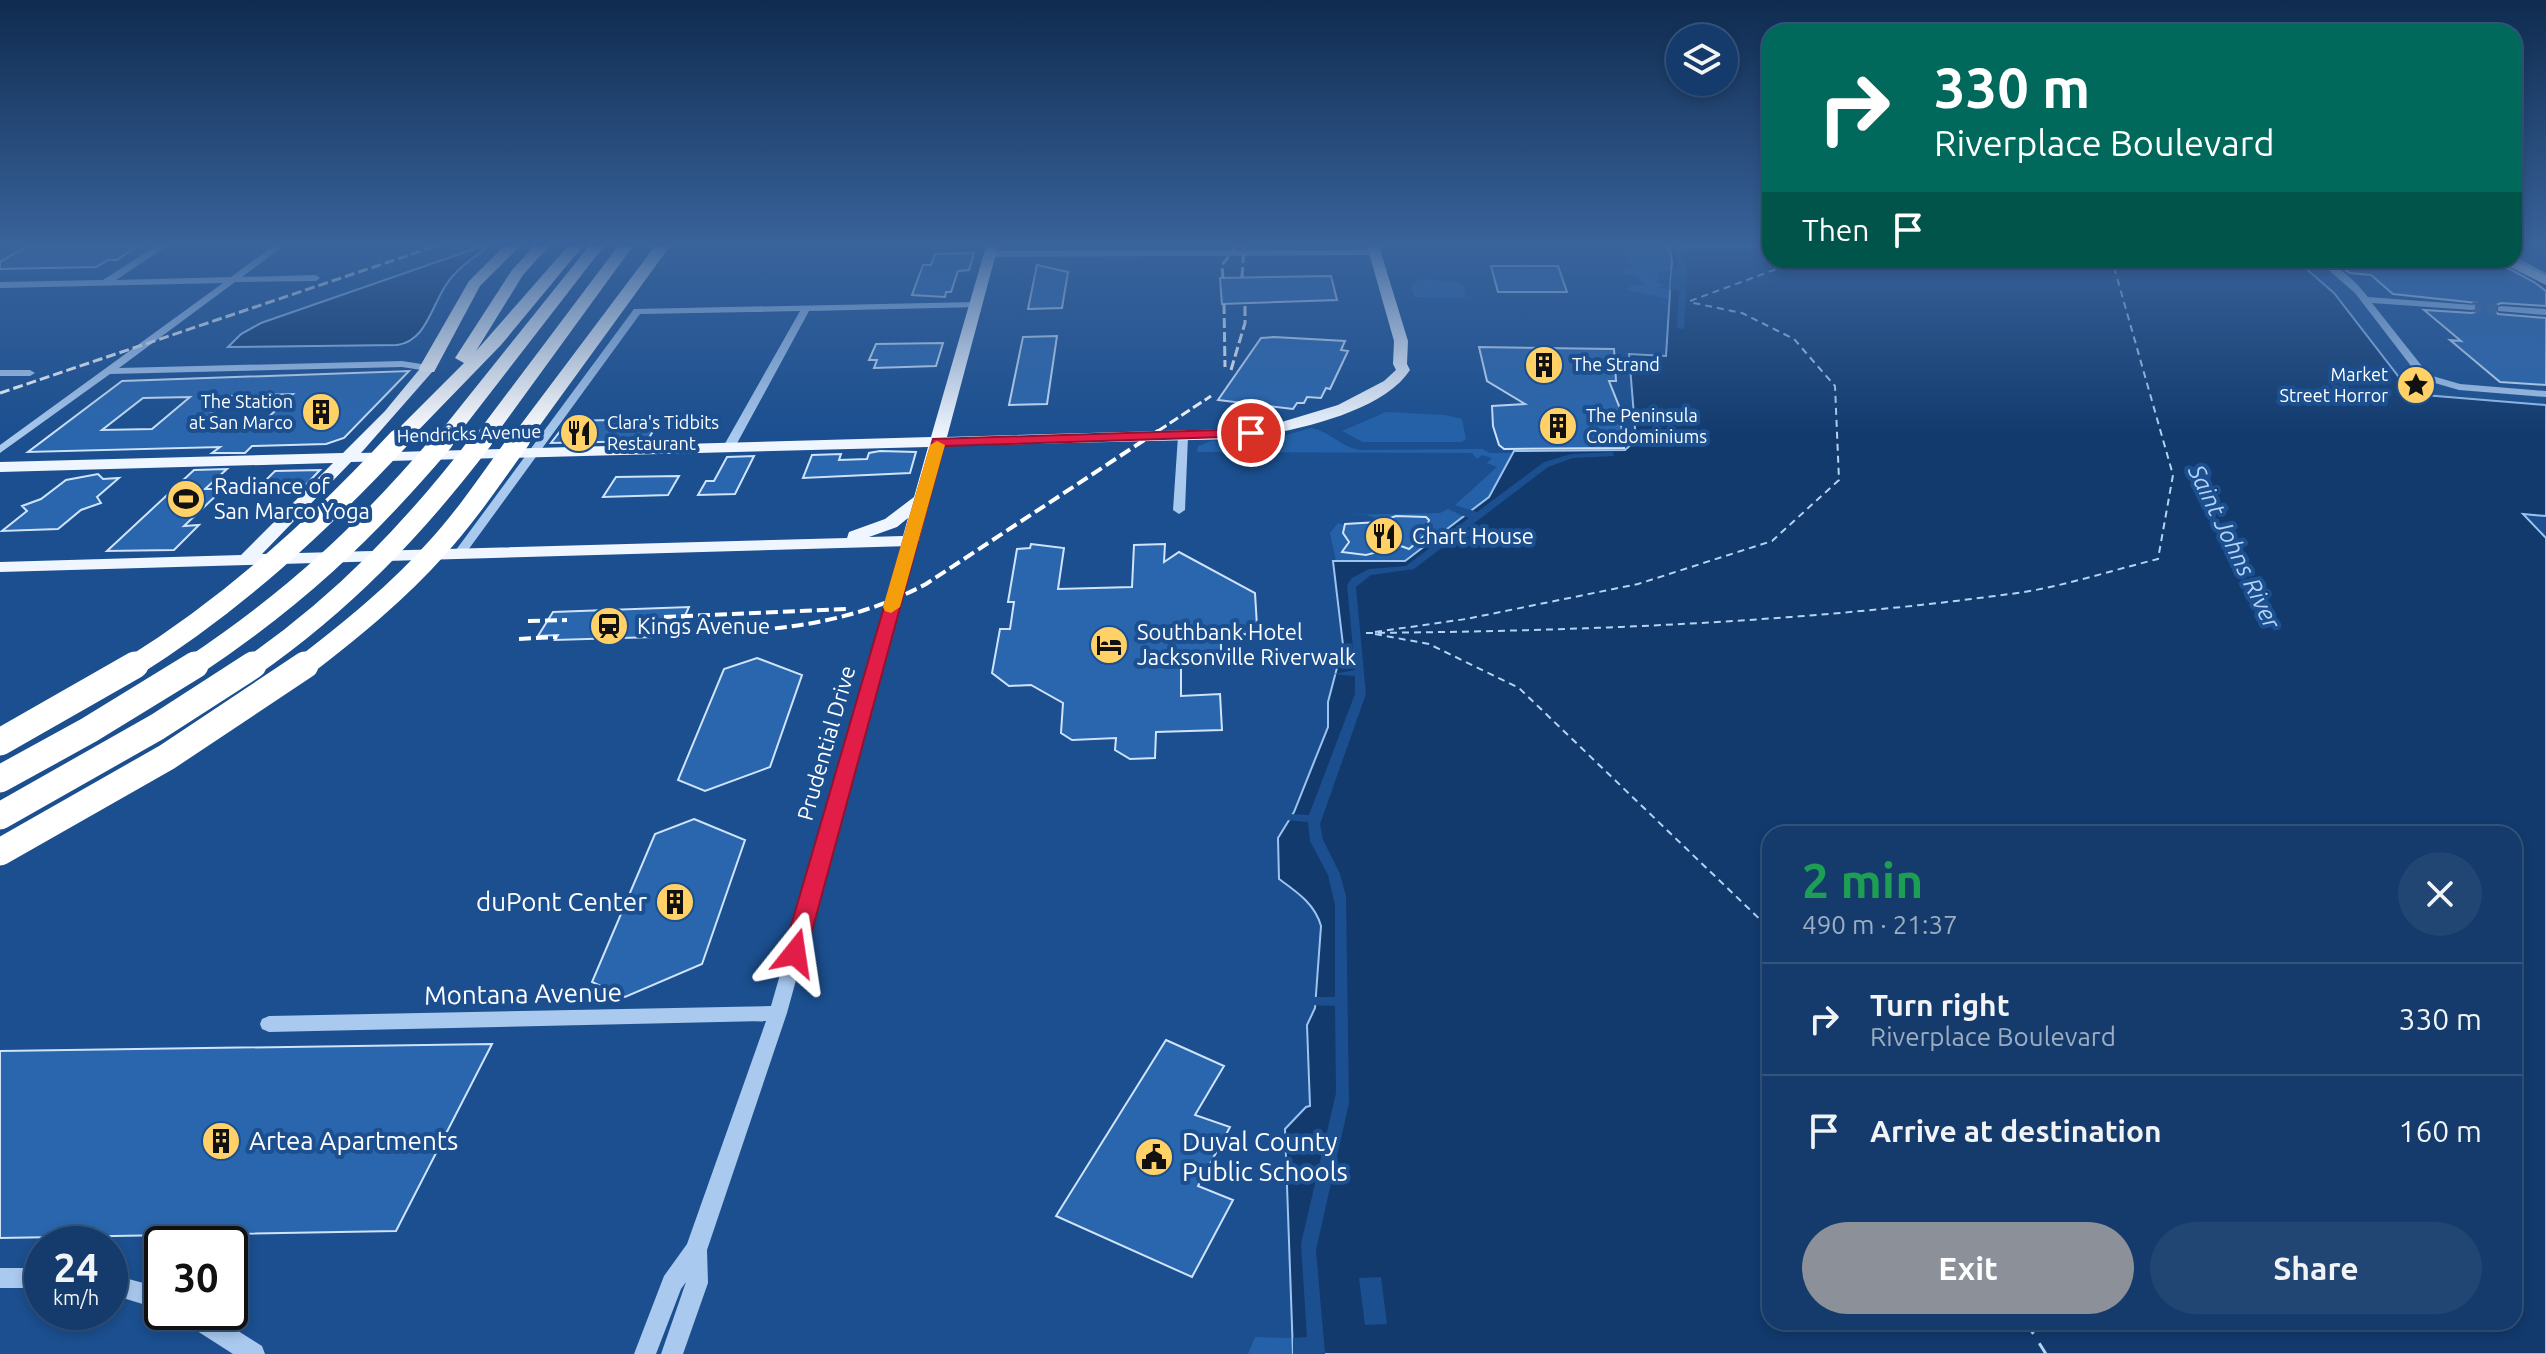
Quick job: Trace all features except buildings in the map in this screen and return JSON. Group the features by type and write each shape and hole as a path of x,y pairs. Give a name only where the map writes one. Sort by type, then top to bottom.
{"highway":[{"path":"428,368 460,309"},
{"path":"431,400 478,309"},
{"path":"399,439 472,345 494,309"},
{"path":"0,742 114,677 231,598 305,536 495,341 522,309"},
{"path":"0,779 140,699 262,618 322,570 370,525 550,309"},
{"path":"0,816 174,715 317,615 404,537 482,440 579,309"},
{"path":"0,852 185,745 282,680 353,626 411,576 527,446 618,309"}],"main road":[{"name":"Prudential Drive","path":"910,541 975,309"},
{"name":"Hendricks Avenue","path":"0,467 348,458 527,446 729,447 1234,434 1296,426 1346,409 1397,379 1403,370 1400,364 1401,341 1391,309"},
{"path":"246,560 348,458 401,402 428,368"},
{"path":"816,544 873,531 906,514 921,500"},
{"path":"0,567 910,541"}],"street":[{"path":"0,450 193,309"},
{"path":"459,554 527,446 637,311 739,309"},
{"path":"729,447 805,309"},
{"path":"2372,309 2425,377 2459,387 2546,394"},
{"path":"2504,309 2546,312"},
{"path":"109,371 402,364 428,368"},
{"path":"0,373 30,373"},
{"path":"1179,510 1183,436"},
{"name":"Prudential Drive","path":"645,1354 672,1283 696,1250 778,1013 910,541"},
{"name":"Montana Avenue","path":"269,1024 778,1013"},
{"name":"Prudential Drive","path":"672,1354 697,1283 696,1250"},
{"path":"0,1278 24,1278"},
{"path":"216,1330 254,1354"}],"shaded area":[{"path":"1386,412 1445,415 1462,419 1466,439 1461,442 1363,442 1342,431"},
{"path":"1311,428 1360,450 1482,449 1490,453 1513,453 1489,497 1472,511 1455,505 1497,467 1487,463 1492,458 1482,455 1477,459 1472,453 1197,452 1198,446 1214,440 1219,443 1283,436"},
{"path":"1448,509 1465,517 1405,561 1336,561 1330,533 1338,523 1344,525 1347,542 1342,552 1369,556 1400,547 1410,549 1424,535 1429,520 1426,516 1396,516 1385,521 1366,515 1340,515 1440,513"},
{"path":"1255,1337 1293,1338 1293,1354 1248,1354"}],"water":[{"path":"301,309 433,309 415,337 397,345 228,347 241,334 261,323"},
{"name":"Saint Johns River","path":"1669,309 2347,309 2412,394 2546,405 2546,516 2523,514 2546,538 2546,1354 1293,1354 1285,1129 1310,1106 1307,1025 1315,1008 1321,926 1310,905 1279,879 1278,838 1294,812 1328,727 1328,702 1343,645 1333,561 1405,561 1489,497 1514,451 1625,450 1636,440 1629,354 1666,356"}],"pier":[{"path":"1678,309 1685,309 1684,329 1677,328"},
{"path":"1613,452 1614,456 1573,458 1548,467 1414,569 1371,575 1356,587 1366,694 1320,824 1323,840 1340,874 1346,896 1349,1103 1316,1250 1325,1354 1293,1354 1293,1338 1307,1337 1301,1244 1336,1093 1335,1006 1311,1005 1312,997 1335,997 1335,905 1328,875 1310,841 1308,822 1286,820 1288,814 1309,815 1355,694 1355,676 1333,674 1355,670 1347,585 1352,578 1369,569 1406,566 1469,518 1461,515 1468,509 1477,512 1544,462 1571,454"},
{"path":"1381,1277 1387,1324 1365,1325 1359,1278"}],"ferry route":[{"path":"1375,632 1466,619 1638,584 1772,541 1839,480 1835,386 1794,339 1742,313 1724,309"},
{"path":"1366,633 1689,624 1850,612 2028,591 2158,559 2173,475 2126,309"},
{"path":"1375,634 1429,644 1519,688 1762,921"},
{"path":"2031,1330 2046,1354"}],"railway":[{"path":"0,393 249,309"},
{"path":"1224,309 1225,367"},
{"path":"1231,370 1245,323 1245,309"},
{"path":"1158,431 1211,396"},
{"path":"656,634 795,626 828,620 893,600 926,584 1161,429"},
{"path":"664,617 848,609"},
{"path":"528,621 567,620"},
{"path":"519,639 557,637"}],"slow traffic":[{"path":"891,607 937,445"}],"place":[{"name":"The Strand","path":"1544,365"},
{"name":"Market Street Horror","path":"2416,385"},
{"name":"The Station at San Marco","path":"321,412"},
{"name":"The Peninsula Condominiums","path":"1558,426"},
{"name":"Clara's Tidbits Restaurant","path":"579,433"},
{"name":"Radiance of San Marco Yoga","path":"186,499"},
{"name":"Chart House","path":"1384,536"},
{"name":"Kings Avenue","path":"609,626"},
{"name":"Southbank Hotel Jacksonville Riverwalk","path":"1109,645"},
{"name":"duPont Center","path":"675,902"},
{"name":"Artea Apartments","path":"221,1141"},
{"name":"Duval County Public Schools","path":"1154,1157"}],"route":[{"path":"795,953 938,442 1251,433"}]}
